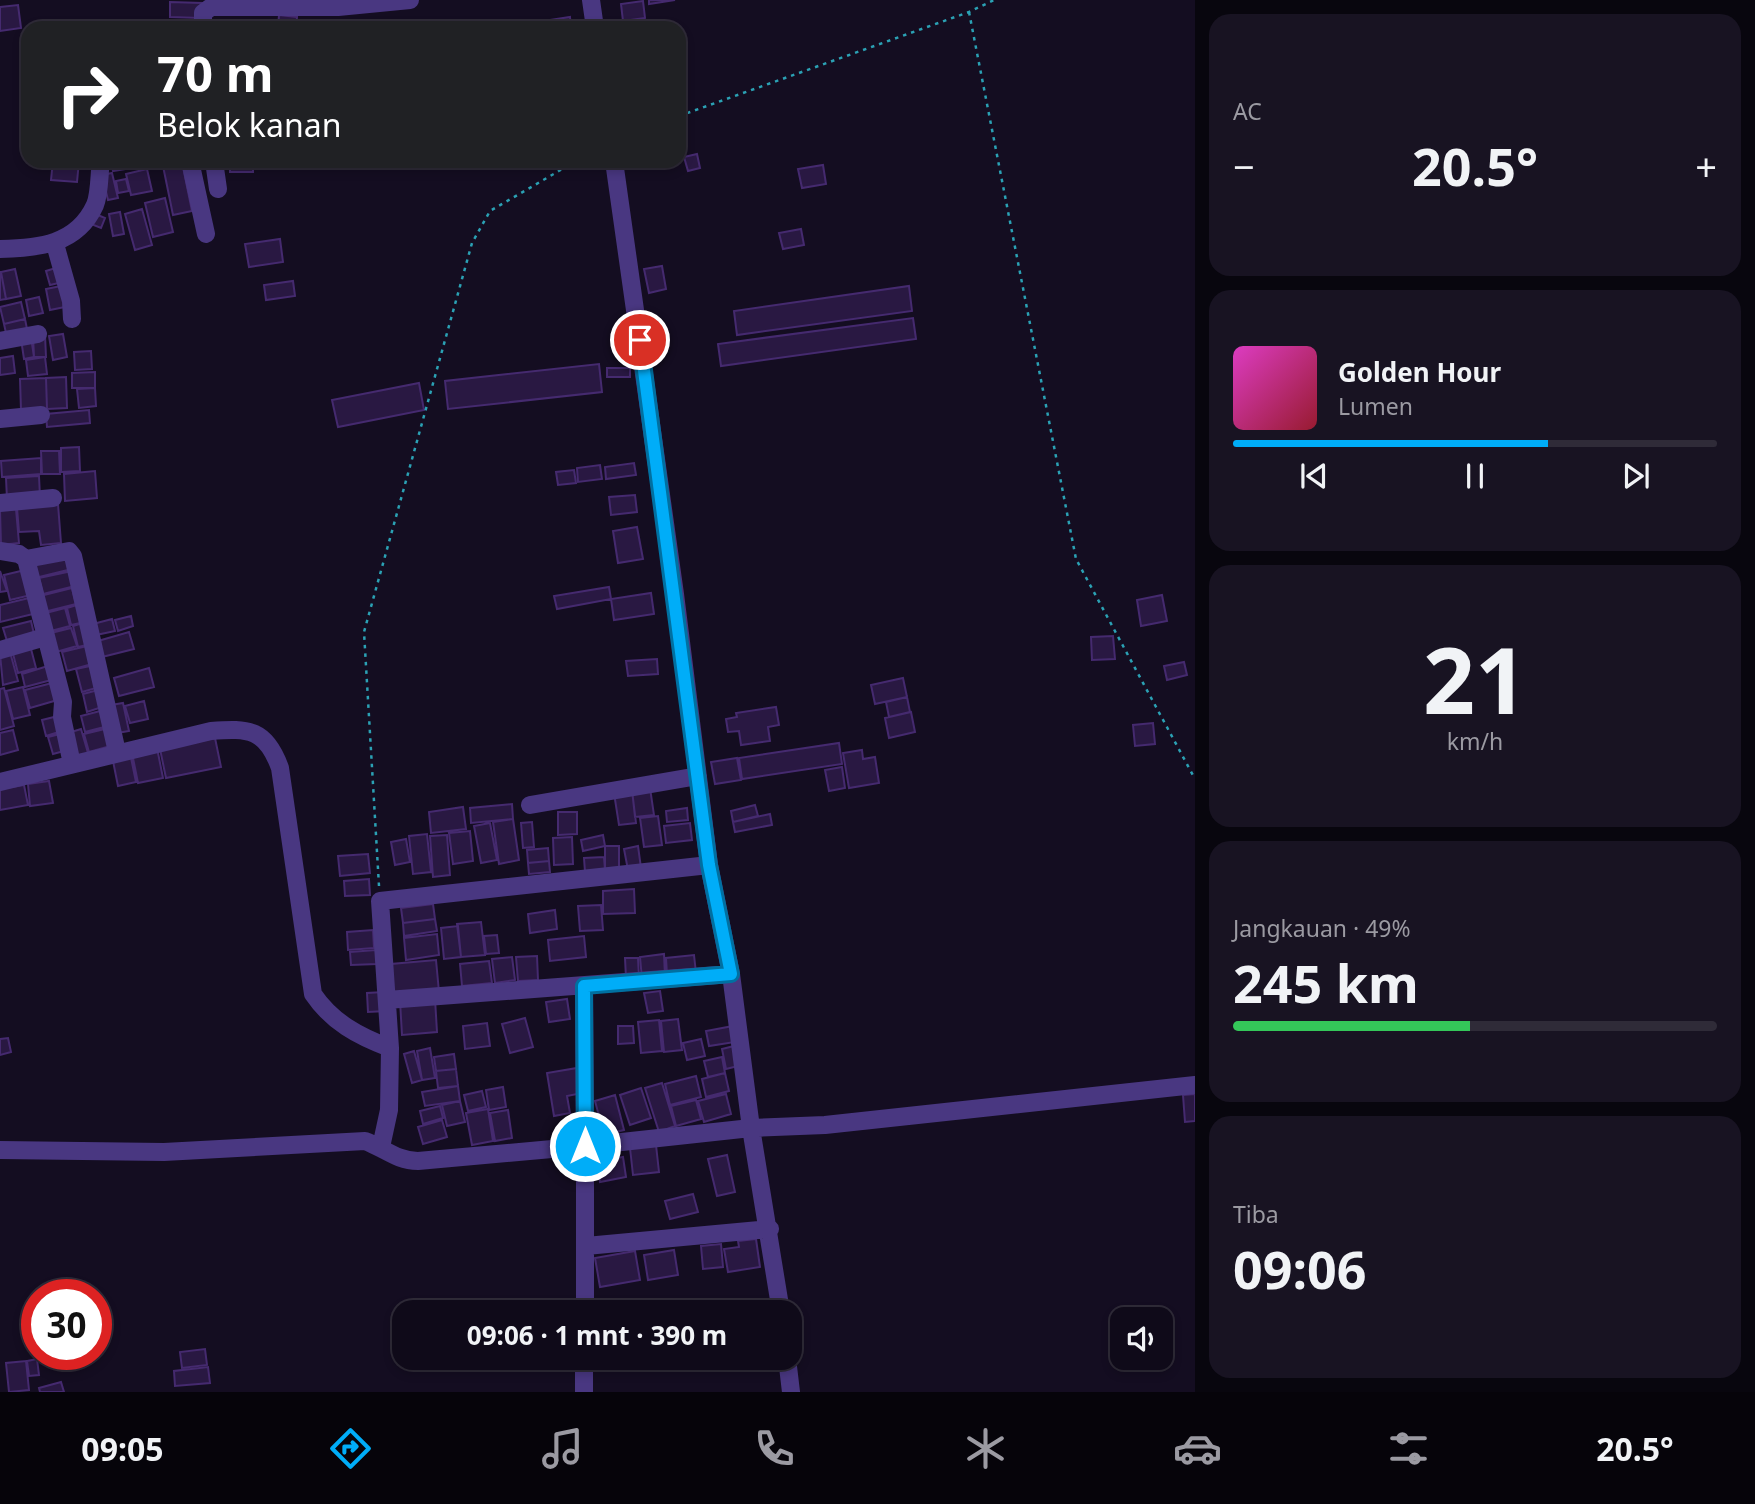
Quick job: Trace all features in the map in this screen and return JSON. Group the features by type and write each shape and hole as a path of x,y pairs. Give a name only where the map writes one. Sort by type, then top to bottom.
{"street":[{"path":"203,21 204,13 211,7 338,7 410,0"},
{"path":"591,0 594,21"},
{"path":"0,249 55,244 74,231 96,205 100,168"},
{"path":"192,168 206,234"},
{"path":"215,168 218,189"},
{"path":"615,168 709,865 731,974 751,1128 770,1229 779,1300"},
{"path":"55,244 71,301 72,319"},
{"path":"0,341 38,334"},
{"path":"0,419 41,415"},
{"path":"0,503 53,498"},
{"path":"0,548 26,559 64,702 62,717 72,764"},
{"path":"26,559 62,551 69,551 74,556 117,752"},
{"path":"0,650 45,637"},
{"path":"0,782 211,731 240,729 254,732 266,740 280,768 313,994 322,1008 354,1034 390,1048"},
{"path":"530,805 698,776"},
{"path":"373,1144 389,1110 390,1048 380,901 709,865"},
{"path":"387,1000 731,974"},
{"path":"584,986 585,1300"},
{"path":"0,1150 164,1152 327,1142 373,1144 402,1161 418,1161 751,1128 824,1125 1195,1085"},
{"path":"586,1246 770,1229"},
{"path":"584,1370 584,1392"},
{"path":"789,1370 791,1392"}],"path":[{"path":"686,113 970,12 994,0"},
{"path":"970,12 1076,559 1195,779"},
{"path":"380,901 364,632 472,243 490,211 564,168"}],"building":[{"path":"649,0 675,0 649,4"},
{"path":"643,1 645,18 623,21 621,4"},
{"path":"170,2 202,3 201,18 170,17"},
{"path":"18,5 21,28 0,31 0,7"},
{"path":"279,15 297,17 297,21 279,21"},
{"path":"570,17 570,21 543,21"},
{"path":"697,154 700,168 688,171 686,157"},
{"path":"823,165 826,184 802,188 798,169"},
{"path":"52,168 78,168 77,182 51,180"},
{"path":"163,168 183,168 192,211 173,215"},
{"path":"230,168 253,168 253,172 230,172"},
{"path":"147,169 152,191 131,195 126,174"},
{"path":"112,173 118,198 108,200 102,175"},
{"path":"126,179 129,191 118,193 116,181"},
{"path":"165,198 173,232 153,237 145,203"},
{"path":"142,209 152,245 135,250 125,214"},
{"path":"91,212 105,218 101,228 86,222"},
{"path":"120,212 124,234 113,236 109,214"},
{"path":"801,229 804,245 783,249 779,233"},
{"path":"280,239 283,262 249,267 245,244"},
{"path":"662,266 666,289 649,293 644,269"},
{"path":"59,267 63,282 50,285 46,271"},
{"path":"15,269 21,296 6,299 1,272"},
{"path":"0,272 6,299 0,300"},
{"path":"293,281 295,296 266,300 264,285"},
{"path":"61,286 65,307 50,310 46,289"},
{"path":"909,286 912,311 737,335 734,311"},
{"path":"39,297 43,313 29,316 26,300"},
{"path":"21,302 25,319 4,324 0,307"},
{"path":"913,318 916,339 721,366 718,344"},
{"path":"25,319 27,329 6,333 4,324"},
{"path":"63,334 67,357 53,360 49,336"},
{"path":"33,335 45,335 46,357 34,357"},
{"path":"31,337 34,357 24,359 21,339"},
{"path":"91,351 92,369 75,370 74,352"},
{"path":"13,356 15,373 0,375 0,358"},
{"path":"45,357 47,374 28,376 26,360"},
{"path":"599,364 602,392 448,409 445,381"},
{"path":"607,368 630,368 630,377 607,377"},
{"path":"95,372 95,388 72,388 72,373"},
{"path":"66,377 67,408 47,409 46,378"},
{"path":"46,378 47,409 21,410 20,379"},
{"path":"419,383 424,410 338,427 332,400"},
{"path":"95,388 96,406 79,408 77,389"},
{"path":"89,410 90,423 47,427 46,414"},
{"path":"79,447 80,471 61,472 61,448"},
{"path":"41,451 59,451 60,474 42,474"},
{"path":"41,458 41,474 2,477 1,461"},
{"path":"634,463 636,475 606,479 605,467"},
{"path":"600,465 602,479 578,482 577,468"},
{"path":"574,470 576,483 558,485 556,472"},
{"path":"95,471 97,498 65,501 64,474"},
{"path":"39,476 40,497 7,499 6,478"},
{"path":"635,495 637,512 611,515 609,497"},
{"path":"58,504 61,543 41,545 39,531 19,532 17,508"},
{"path":"16,509 19,543 1,545 0,510"},
{"path":"637,527 643,559 618,563 613,531"},
{"path":"68,553 72,569 35,578 31,562"},
{"path":"25,570 31,595 10,600 4,575"},
{"path":"0,571 7,591 0,592"},
{"path":"72,571 75,586 43,594 39,578"},
{"path":"609,587 611,599 557,609 554,596"},
{"path":"72,588 76,604 44,612 40,596"},
{"path":"651,593 654,614 614,620 611,599"},
{"path":"1162,595 1167,621 1141,626 1137,600"},
{"path":"29,598 33,614 0,622 0,605"},
{"path":"80,604 85,622 71,625 67,608"},
{"path":"65,608 70,626 47,632 42,614"},
{"path":"131,616 133,626 118,631 115,620"},
{"path":"112,619 115,631 96,635 93,624"},
{"path":"31,621 34,634 7,641 3,628"},
{"path":"86,622 91,644 78,647 73,626"},
{"path":"71,628 77,646 56,652 51,633"},
{"path":"129,632 134,649 102,657 98,641"},
{"path":"1113,636 1115,659 1092,660 1091,637"},
{"path":"30,645 36,668 18,673 12,650"},
{"path":"87,646 92,664 67,671 62,652"},
{"path":"10,652 18,681 3,685 0,654"},
{"path":"657,659 658,674 628,676 626,661"},
{"path":"1184,662 1187,675 1167,680 1164,666"},
{"path":"51,665 55,679 25,687 22,674"},
{"path":"90,666 96,688 82,692 76,669"},
{"path":"149,668 154,687 119,696 114,678"},
{"path":"903,678 907,697 875,704 871,685"},
{"path":"56,682 61,699 30,708 25,690"},
{"path":"23,687 30,715 13,719 6,691"},
{"path":"4,688 14,726 0,730 0,689"},
{"path":"98,690 102,707 87,712 83,694"},
{"path":"907,697 910,712 889,717 886,702"},
{"path":"144,701 148,719 130,723 125,706"},
{"path":"123,703 129,731 117,733 111,705"},
{"path":"776,707 779,725 768,727 770,741 741,745 739,731 728,732 726,719 737,717 736,713"},
{"path":"104,710 108,726 85,732 81,716"},
{"path":"911,712 915,732 889,738 885,718"},
{"path":"58,716 62,731 46,736 42,720"},
{"path":"1153,723 1155,744 1135,746 1133,725"},
{"path":"109,728 114,745 89,752 84,734"},
{"path":"81,729 88,753 75,757 68,733"},
{"path":"13,730 18,750 0,755 0,733"},
{"path":"60,734 64,751 53,754 48,737"},
{"path":"215,738 221,767 166,778 160,749"},
{"path":"839,743 842,764 742,779 739,758"},
{"path":"157,748 163,778 138,783 132,753"},
{"path":"862,750 863,759 875,757 879,783 849,788 843,753"},
{"path":"130,753 136,782 118,786 112,756"},
{"path":"737,758 741,780 715,784 711,762"},
{"path":"842,767 845,788 829,791 825,770"},
{"path":"49,781 53,803 30,806 28,784"},
{"path":"24,785 28,805 0,810 0,789"},
{"path":"650,788 654,815 635,817 632,790"},
{"path":"632,790 636,823 619,825 614,793"},
{"path":"512,804 513,819 471,823 470,808"},
{"path":"755,805 758,816 733,822 731,811"},
{"path":"463,807 466,829 431,833 429,812"},
{"path":"687,808 688,820 667,822 666,811"},
{"path":"558,812 577,812 577,834 558,835"},
{"path":"770,814 772,825 735,832 733,822"},
{"path":"658,816 662,845 644,847 640,818"},
{"path":"513,819 519,860 499,864 493,822"},
{"path":"532,822 534,847 523,848 521,823"},
{"path":"490,823 497,860 481,863 474,826"},
{"path":"690,823 692,840 666,843 664,826"},
{"path":"470,831 473,861 453,864 449,833"},
{"path":"427,834 431,872 413,874 409,836"},
{"path":"447,835 450,875 433,877 430,836"},
{"path":"603,835 605,846 583,851 581,840"},
{"path":"572,837 573,864 554,865 553,838"},
{"path":"406,839 410,862 395,865 391,842"},
{"path":"605,846 619,846 619,870 605,870"},
{"path":"638,846 641,868 628,870 624,849"},
{"path":"548,848 549,861 528,863 527,850"},
{"path":"368,854 370,873 340,876 338,856"},
{"path":"604,857 605,870 585,872 584,858"},
{"path":"549,861 550,872 529,874 528,863"},
{"path":"369,879 370,895 345,896 344,881"},
{"path":"634,889 635,913 603,914 603,891"},
{"path":"433,904 435,919 403,923 401,908"},
{"path":"601,905 603,930 580,931 578,906"},
{"path":"555,910 557,929 530,933 528,914"},
{"path":"435,919 437,931 404,936 403,923"},
{"path":"481,922 485,955 461,957 457,924"},
{"path":"458,926 461,957 444,959 441,928"},
{"path":"373,930 374,948 348,950 347,932"},
{"path":"437,934 439,955 406,960 404,938"},
{"path":"497,935 499,953 486,954 484,936"},
{"path":"584,936 586,957 550,961 548,940"},
{"path":"376,950 377,964 351,965 350,952"},
{"path":"664,954 665,977 642,979 640,957"},
{"path":"694,955 696,973 667,975 666,958"},
{"path":"537,956 538,980 518,981 516,957"},
{"path":"512,957 515,980 495,983 492,959"},
{"path":"625,958 638,958 639,978 626,978"},
{"path":"436,960 439,992 394,996 391,964"},
{"path":"489,961 492,983 462,986 460,964"},
{"path":"660,991 663,1011 648,1013 644,993"},
{"path":"384,992 386,1011 368,1012 367,993"},
{"path":"435,999 437,1032 402,1035 400,1001"},
{"path":"567,999 570,1019 549,1022 546,1002"},
{"path":"525,1018 533,1047 510,1053 502,1024"},
{"path":"678,1019 682,1050 664,1052 661,1021"},
{"path":"659,1020 662,1051 641,1053 638,1022"},
{"path":"487,1023 490,1046 465,1049 463,1026"},
{"path":"618,1026 633,1026 634,1043 618,1044"},
{"path":"733,1026 735,1042 709,1046 706,1031"},
{"path":"8,1038 11,1052 0,1055 0,1039"},
{"path":"701,1039 705,1056 687,1060 683,1043"},
{"path":"734,1046 738,1066 726,1069 722,1049"},
{"path":"430,1048 435,1078 422,1080 417,1051"},
{"path":"414,1051 422,1080 412,1083 404,1054"},
{"path":"454,1054 456,1069 436,1071 434,1057"},
{"path":"722,1057 725,1073 708,1077 704,1061"},
{"path":"577,1068 582,1093 567,1096 570,1113 554,1116 547,1073"},
{"path":"456,1069 458,1086 438,1088 436,1071"},
{"path":"725,1073 729,1091 706,1097 702,1079"},
{"path":"696,1076 701,1097 670,1105 665,1084"},
{"path":"662,1083 675,1126 659,1132 645,1088"},
{"path":"458,1086 460,1101 425,1106 422,1092"},
{"path":"503,1087 506,1107 489,1110 486,1090"},
{"path":"641,1088 651,1118 630,1125 620,1095"},
{"path":"482,1091 486,1107 468,1111 464,1095"},
{"path":"726,1094 731,1114 704,1122 698,1101"},
{"path":"1195,1094 1195,1121 1185,1122 1183,1095"},
{"path":"615,1095 624,1130 604,1135 595,1101"},
{"path":"696,1100 701,1119 676,1126 671,1106"},
{"path":"460,1101 465,1122 447,1126 442,1105"},
{"path":"440,1106 443,1118 423,1124 420,1111"},
{"path":"488,1109 493,1141 472,1145 466,1113"},
{"path":"508,1110 512,1138 495,1141 490,1113"},
{"path":"442,1120 447,1137 423,1144 418,1127"},
{"path":"656,1145 659,1172 633,1175 630,1148"},
{"path":"727,1155 735,1192 717,1196 708,1159"},
{"path":"623,1157 626,1177 600,1182 597,1162"},
{"path":"693,1194 698,1212 670,1219 665,1201"},
{"path":"756,1239 760,1267 728,1272 724,1249 739,1247 738,1241"},
{"path":"721,1244 723,1267 703,1269 701,1246"},
{"path":"674,1250 678,1275 648,1280 644,1255"},
{"path":"635,1251 640,1280 600,1287 595,1258"},
{"path":"205,1349 207,1365 182,1368 180,1352"},
{"path":"21,1362 21,1370 27,1370 29,1390 9,1392 6,1363"},
{"path":"208,1367 210,1383 175,1386 174,1371"},
{"path":"28,1370 38,1370 39,1375 29,1376"},
{"path":"61,1382 64,1392 40,1392 39,1388"}],"route":[{"path":"585,1146 584,986 731,974 709,865 640,340"}]}
